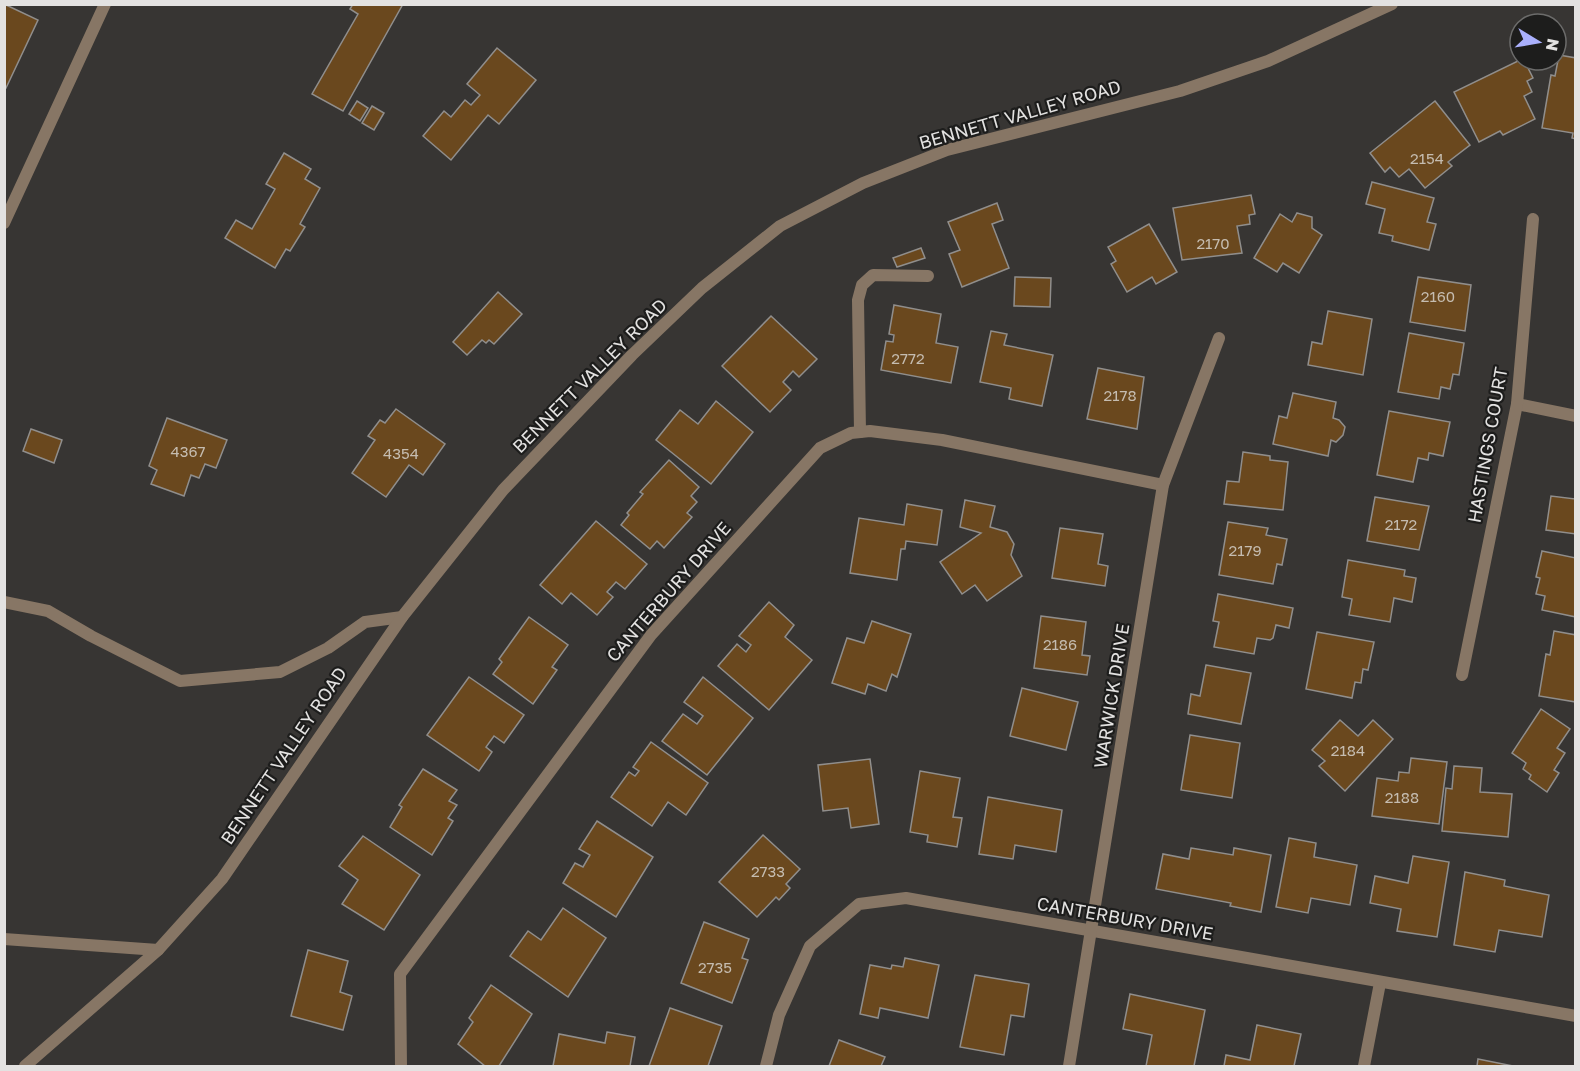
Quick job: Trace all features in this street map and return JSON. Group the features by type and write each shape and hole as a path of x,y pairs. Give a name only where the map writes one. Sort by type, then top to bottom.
{"street":[{"path":"4,223 105,4"},
{"name":"BENNETT VALLEY ROAD","path":"25,1066 158,950 222,879 402,617 503,489 616,372 702,288 780,226 863,183 947,150 1180,91 1268,61 1392,4"},
{"name":"HASTINGS COURT","path":"1462,675 1517,404 1533,219"},
{"path":"860,432 858,300 862,285 873,275 928,276"},
{"name":"WARWICK DRIVE","path":"1069,1066 1093,931 1163,485 1219,338"},
{"path":"1517,404 1575,416"},
{"name":"CANTERBURY DRIVE","path":"401,1066 400,974 651,635 820,448 842,436 860,432 942,441 1163,485"},
{"path":"4,602 48,611 91,636 180,681 280,672 328,648 365,622 402,617"},
{"name":"CANTERBURY DRIVE","path":"766,1066 779,1015 810,946 859,904 906,898 1575,1016"},
{"path":"4,939 158,950"},
{"path":"1364,1066 1380,983"}],"building":[{"path":"4,4 38,20 6,88 4,87"},
{"path":"353,4 403,4 343,111 312,94 358,14 350,9"},
{"path":"497,48 536,80 499,124 488,115 451,160 423,136 444,111 451,117 465,100 471,105 480,95 467,84"},
{"path":"1568,57 1576,58 1576,139 1572,138 1573,133 1542,128 1551,75 1555,76 1556,72 1568,72"},
{"path":"1508,66 1508,72 1530,72 1533,78 1527,81 1532,92 1524,96 1535,119 1503,135 1500,131 1479,142 1454,92"},
{"path":"357,101 368,108 360,121 349,114"},
{"path":"1435,101 1470,145 1448,162 1452,166 1425,188 1409,169 1399,177 1390,167 1385,172 1370,153"},
{"path":"372,106 384,113 374,130 362,123"},
{"path":"284,153 311,169 305,179 320,188 300,224 305,227 290,251 286,249 275,268 225,238 236,220 252,229 275,189 266,184"},
{"path":"1372,182 1434,198 1427,222 1436,224 1429,250 1392,241 1393,236 1379,233 1385,209 1366,204"},
{"path":"1251,195 1255,214 1249,215 1250,224 1237,226 1242,253 1182,260 1173,208"},
{"path":"997,203 1003,220 992,224 1009,268 962,287 949,254 960,250 948,222"},
{"path":"1297,213 1312,217 1312,228 1322,235 1299,273 1283,263 1277,272 1254,258 1280,214 1292,222"},
{"path":"1149,224 1177,272 1156,284 1152,277 1127,292 1111,264 1116,261 1108,247"},
{"path":"921,248 925,258 897,267 893,258"},
{"path":"1015,277 1051,278 1050,307 1014,306"},
{"path":"1418,277 1471,285 1465,331 1410,322"},
{"path":"498,292 522,314 494,344 489,340 486,343 482,340 467,355 453,342"},
{"path":"894,305 941,314 936,343 958,347 951,383 881,370 886,341 893,342 894,335 889,334"},
{"path":"1328,311 1372,319 1363,375 1308,365 1312,342 1322,344"},
{"path":"771,316 817,359 799,377 793,371 783,382 791,390 770,412 722,366"},
{"path":"991,331 1007,334 1004,345 1053,355 1042,406 1009,399 1011,388 980,382"},
{"path":"1409,333 1464,343 1459,375 1453,374 1450,389 1441,387 1439,399 1398,392"},
{"path":"1098,368 1144,377 1137,429 1087,419"},
{"path":"1293,393 1336,402 1333,418 1339,420 1345,427 1343,435 1336,442 1331,440 1328,456 1273,444 1279,416 1287,418"},
{"path":"716,401 753,432 711,484 656,440 680,410 698,424"},
{"path":"396,409 445,444 423,475 409,465 386,497 352,473 375,440 368,436 380,420 385,423"},
{"path":"1389,411 1450,422 1443,456 1429,453 1428,460 1418,458 1413,482 1377,475"},
{"path":"167,418 227,440 216,468 205,464 199,478 191,475 184,496 151,484 157,470 149,466"},
{"path":"31,429 62,440 54,463 23,451"},
{"path":"1243,452 1270,456 1270,460 1288,462 1283,510 1224,504 1227,481 1239,482"},
{"path":"669,460 699,487 691,496 697,502 687,513 692,517 664,548 657,541 650,549 621,525 629,515 627,513 643,494 640,492"},
{"path":"1576,493 1576,534 1546,530 1551,496 1575,499"},
{"path":"1375,497 1429,506 1419,550 1367,541"},
{"path":"965,500 995,506 990,527 1007,532 1014,544 1011,555 1022,576 987,601 975,585 962,594 940,562 981,533 960,527"},
{"path":"907,504 942,510 937,545 906,541 905,549 901,549 897,580 850,573 859,518 904,525"},
{"path":"596,521 647,564 625,589 616,582 607,592 613,597 597,615 571,593 562,604 540,585"},
{"path":"1228,522 1268,528 1266,535 1287,539 1282,565 1277,564 1273,584 1219,575"},
{"path":"1060,528 1103,534 1098,564 1108,566 1105,586 1052,578"},
{"path":"1542,551 1576,558 1576,617 1542,610 1545,596 1536,594 1540,578 1536,577"},
{"path":"1348,560 1405,570 1404,576 1416,578 1412,602 1394,598 1390,622 1349,615 1352,599 1342,597"},
{"path":"1218,594 1293,608 1289,628 1276,625 1273,638 1270,640 1257,638 1254,654 1214,647 1219,622 1213,621"},
{"path":"769,602 794,625 785,637 812,660 769,710 718,666 737,644 746,652 751,645 739,636"},
{"path":"1041,616 1086,622 1082,655 1090,656 1087,675 1034,668"},
{"path":"529,617 568,645 552,667 557,670 533,704 493,674 502,662 499,659"},
{"path":"872,621 911,634 897,677 892,674 886,691 868,684 865,694 832,683 847,638 864,643"},
{"path":"1554,631 1576,635 1576,702 1539,696 1546,654 1550,655"},
{"path":"1317,632 1374,642 1368,670 1363,669 1361,683 1355,682 1352,698 1306,689"},
{"path":"1206,665 1251,673 1241,724 1188,714 1191,694 1200,696"},
{"path":"469,677 524,715 504,743 494,736 486,747 492,752 479,771 427,735"},
{"path":"703,677 753,718 707,775 662,741 683,714 697,724 703,716 684,702"},
{"path":"1022,688 1078,702 1066,750 1010,736"},
{"path":"1541,709 1570,729 1557,748 1565,753 1554,770 1559,773 1547,792 1529,779 1531,775 1523,769 1526,763 1512,753"},
{"path":"1340,720 1358,736 1373,720 1393,739 1345,791 1319,766 1325,761 1312,750"},
{"path":"1190,735 1240,743 1232,798 1181,790"},
{"path":"651,742 708,783 686,815 668,802 652,826 611,797 629,772 635,776 639,771 633,767"},
{"path":"1411,758 1447,762 1439,824 1372,816 1377,778 1398,781 1399,772 1409,773"},
{"path":"870,759 879,824 851,828 848,808 823,811 818,765"},
{"path":"1454,766 1482,768 1480,792 1512,794 1508,837 1442,831 1446,788 1452,789"},
{"path":"423,769 457,790 449,801 457,805 448,818 453,821 432,855 390,827 402,807 399,805"},
{"path":"920,771 960,778 953,817 962,818 957,847 927,842 928,835 910,832"},
{"path":"988,797 1062,810 1056,852 1015,845 1013,859 979,854"},
{"path":"597,821 653,857 616,917 563,883 575,863 583,867 590,855 579,849"},
{"path":"763,835 800,869 786,884 790,888 779,900 776,897 757,917 719,882"},
{"path":"363,836 420,875 384,930 342,904 358,880 339,866"},
{"path":"1289,838 1316,843 1314,857 1357,865 1350,905 1311,898 1308,913 1276,907"},
{"path":"1191,848 1233,855 1234,848 1271,855 1261,912 1230,906 1231,903 1156,889 1163,854 1189,859"},
{"path":"1413,856 1449,862 1437,937 1397,931 1401,909 1370,903 1375,876 1408,883"},
{"path":"1465,872 1505,880 1504,886 1549,895 1542,937 1499,930 1495,952 1454,945"},
{"path":"563,908 606,938 568,997 510,956 528,931 541,940"},
{"path":"704,922 749,939 742,958 748,960 732,1003 681,983"},
{"path":"308,950 348,961 340,992 352,996 343,1030 291,1016"},
{"path":"905,958 939,965 928,1018 880,1008 878,1018 860,1014 870,965 891,969 892,965 903,967"},
{"path":"975,975 1029,984 1024,1017 1011,1015 1004,1055 960,1047"},
{"path":"491,985 532,1014 499,1066 485,1066 458,1044 473,1022 469,1018"},
{"path":"1130,994 1205,1010 1194,1066 1146,1066 1152,1035 1123,1029"},
{"path":"670,1008 722,1026 708,1066 649,1066"},
{"path":"1257,1025 1301,1034 1294,1066 1224,1066 1226,1055 1250,1060"},
{"path":"607,1032 635,1037 630,1066 553,1066 559,1034 605,1043"},
{"path":"839,1040 885,1057 881,1066 829,1066"},
{"path":"1478,1059 1513,1066 1477,1066"}]}
